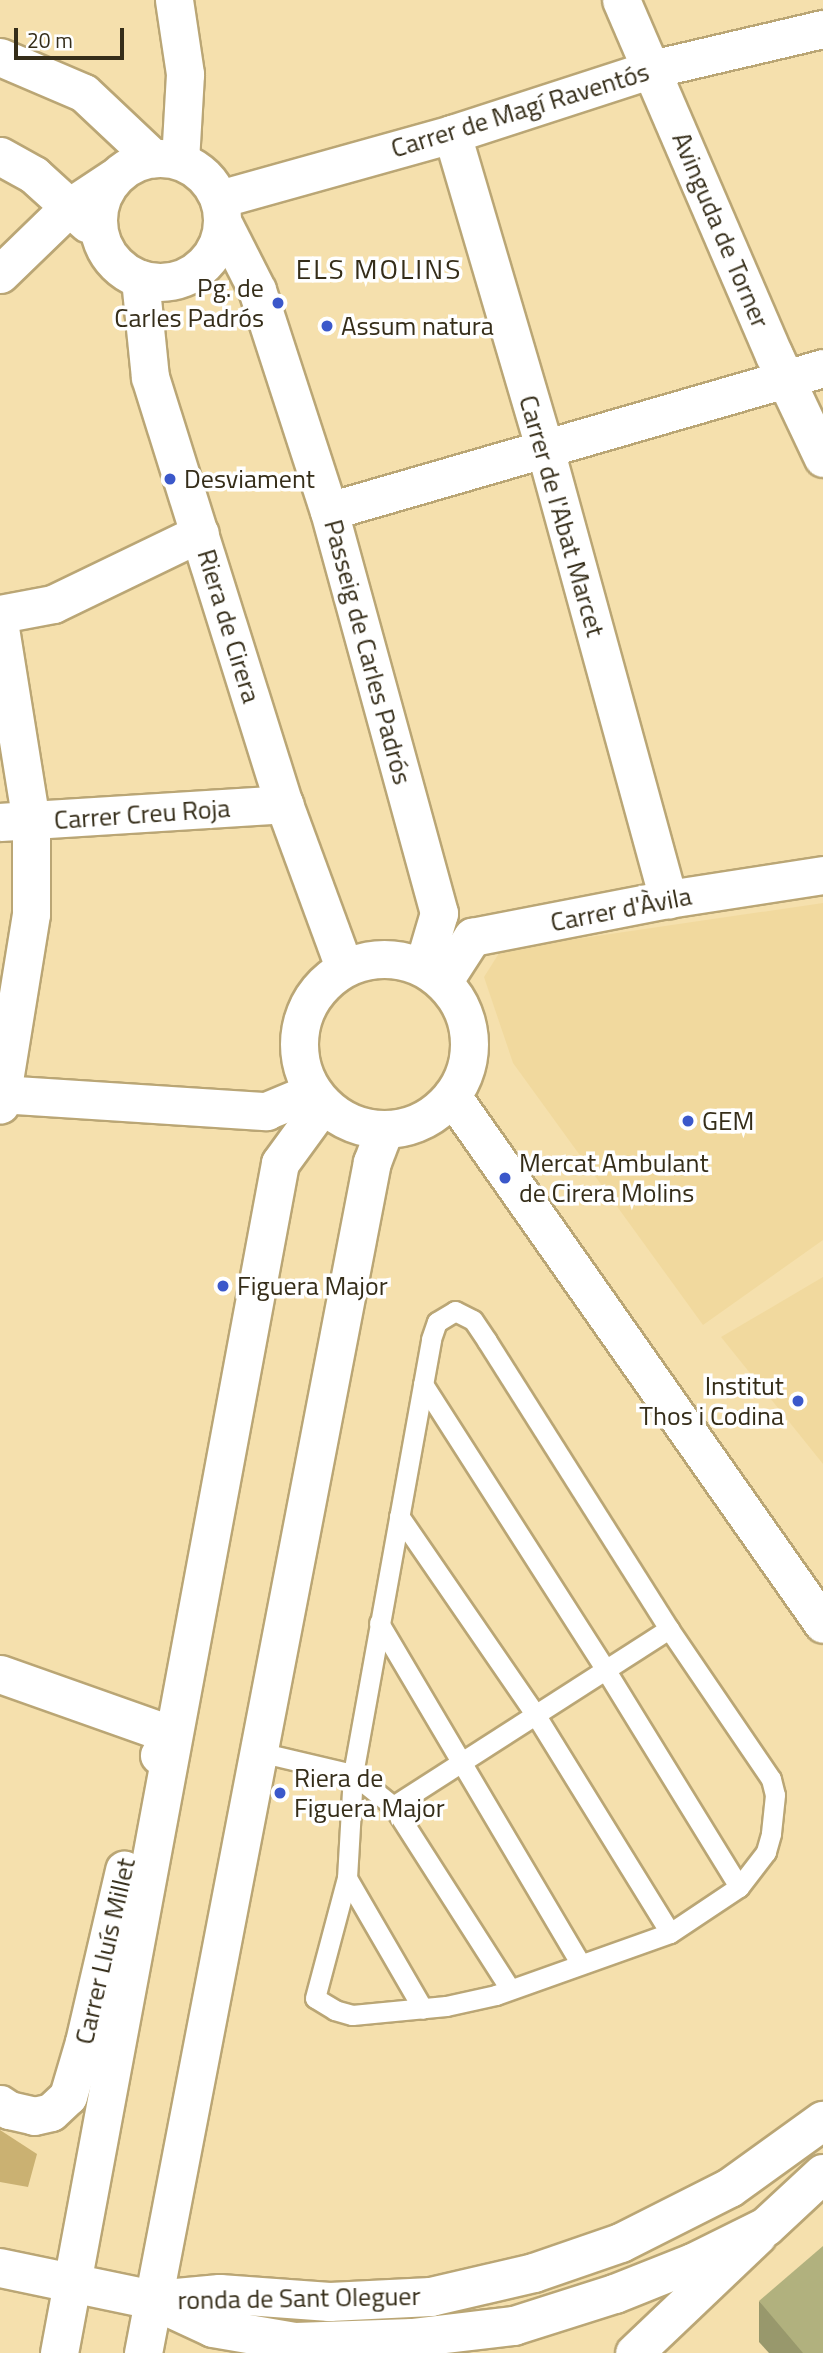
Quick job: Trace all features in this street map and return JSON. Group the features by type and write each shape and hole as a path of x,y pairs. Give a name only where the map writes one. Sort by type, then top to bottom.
{"street":[{"path":"166,159 185,74 174,0"},
{"name":"Avinguda de Torner","path":"621,0 774,355 788,378 823,458"},
{"name":"Carrer de Magí Raventós","path":"221,211 652,69 823,29"},
{"path":"0,57 84,93 166,159"},
{"name":"Carrer de l'Abat Marcet","path":"452,134 545,449 668,899"},
{"path":"0,156 34,175 68,208 99,233 108,254 122,270 140,279 162,282 183,278 208,261 219,242 221,211 209,180 192,166 166,159 132,164 68,208 0,274"},
{"path":"99,233 102,197 113,178"},
{"name":"Passeig de Carles Padrós","path":"221,211 257,290 329,511 439,912 433,975"},
{"name":"Riera de Cirera","path":"140,279 150,377 284,804 344,967"},
{"path":"329,511 823,368"},
{"path":"0,614 53,604 200,533"},
{"path":"0,628 15,821 31,914 1,1098 266,1111 318,1098"},
{"name":"Carrer Creu Roja","path":"15,821 284,804"},
{"name":"Carrer d'Àvila","path":"433,975 472,937 668,899 823,875"},
{"path":"383,958 433,975 458,1002 467,1025 470,1050 464,1074 452,1096 422,1121 384,1130 356,1125 318,1098 300,1065 298,1036 310,1000 321,985 344,967 383,958"},
{"path":"452,1096 823,1624"},
{"path":"59,2353 280,1163 318,1098"},
{"path":"143,2353 372,1163 384,1130"},
{"path":"0,1674 172,1735"},
{"name":"Carrer Lluís Millet","path":"0,2104 9,2110 34,2116 51,2112 68,2096 84,2042 150,1769 172,1735"},
{"name":"ronda de Sant Oleguer","path":"0,2269 72,2286 153,2300 220,2294 330,2302 432,2297 534,2273 621,2243 730,2188 823,2121"},
{"name":"ronda de Sant Oleguer","path":"153,2300 213,2328 295,2342 412,2338 514,2326 615,2294 766,2227 823,2174"},
{"path":"644,2350 766,2227"}],"lane":[{"path":"455,1311 472,1320 669,1629 771,1779 775,1795 766,1852 739,1888 670,1933 510,1989 446,2006 352,2015 335,2010 315,1998 347,1878 353,1774 423,1384 438,1322 455,1311"},
{"path":"423,1384 605,1669 739,1888"},
{"path":"399,1516 535,1714 670,1933"},
{"path":"379,1623 580,1964"},
{"path":"393,1806 669,1629"},
{"path":"259,1752 353,1774 393,1806 510,1989"},
{"path":"347,1878 423,2009"}],"shaded area":[{"name":"GEM","path":"823,903 823,1240 703,1325 513,1063 484,977 501,950"},
{"name":"Institut Thos i Codina","path":"823,1277 823,1464 721,1337"},
{"path":"0,2130 37,2154 28,2187 0,2182"}],"building":[{"path":"823,2246 823,2353 803,2353 759,2301"}],"place":[{"name":"Pg. de Carles Padrós","path":"278,303"},
{"name":"Assum natura","path":"327,326"},
{"name":"Desviament","path":"170,479"},
{"name":"GEM","path":"688,1121"},
{"name":"Mercat Ambulant de Cirera Molins","path":"505,1178"},
{"name":"Figuera Major","path":"223,1286"},
{"name":"Institut Thos i Codina","path":"798,1401"},
{"name":"Riera de Figuera Major","path":"280,1793"}],"district":[{"name":"ELS MOLINS","path":"379,269"}]}
